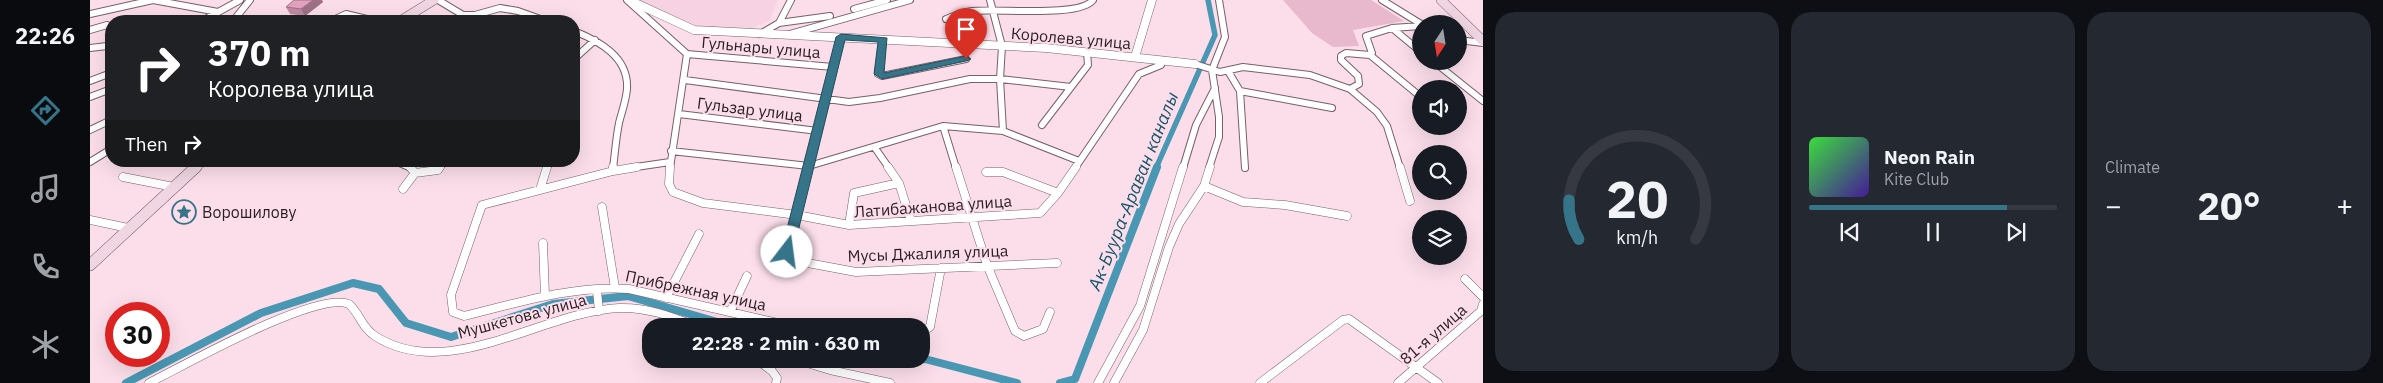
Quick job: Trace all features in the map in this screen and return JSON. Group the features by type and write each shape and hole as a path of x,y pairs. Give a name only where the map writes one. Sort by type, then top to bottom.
{"main road":[{"path":"410,15 436,0"},
{"path":"1441,0 1483,42"},
{"path":"90,265 128,228 197,167"}],"street":[{"path":"90,14 123,5 153,0 218,12"},
{"path":"213,15 240,0"},
{"path":"238,15 250,0"},
{"path":"436,0 462,15"},
{"path":"628,0 687,54"},
{"name":"Королева улица","path":"628,0 694,30 1002,46 1087,52 1195,64"},
{"path":"780,23 791,0"},
{"path":"849,19 858,0"},
{"path":"854,10 887,0"},
{"path":"789,34 849,19 910,0"},
{"path":"990,0 1002,46 1000,79 1003,131"},
{"path":"946,19 971,10 1073,10 1091,3 1092,0"},
{"path":"1135,57 1152,0"},
{"path":"1114,383 1143,330 1169,247 1179,224 1204,186 1219,137 1219,117 1210,69 1225,37 1220,0"},
{"path":"1382,0 1412,19"},
{"path":"479,15 499,8 515,10 529,15"},
{"path":"760,34 780,23 830,16"},
{"path":"90,30 105,26"},
{"path":"1370,55 1372,53 1366,36 1392,28 1412,26"},
{"path":"1392,28 1412,45"},
{"path":"580,34 595,40 613,53 622,66 627,86 618,130 613,171"},
{"name":"Мусы Джалиля улица","path":"841,37 787,252 797,261 856,272 1057,262"},
{"path":"580,54 595,40"},
{"path":"883,40 878,74 882,76 966,59"},
{"path":"1468,41 1483,42"},
{"path":"90,48 105,46"},
{"path":"1042,125 1088,65 1087,52"},
{"path":"1350,89 1358,84 1358,76 1341,60 1341,56 1346,53 1370,55 1412,90"},
{"name":"Гульнары улица","path":"687,54 833,67"},
{"name":"Латибажанова улица","path":"687,54 679,114 671,151 668,184 674,192 684,198 703,203 797,215 849,225 1040,213 1058,193 1139,74 1160,65 1163,60"},
{"path":"1195,64 1228,72 1236,67 1310,75 1350,89 1377,112 1387,126 1410,201"},
{"path":"1444,70 1483,101"},
{"path":"1228,72 1240,90 1245,169"},
{"path":"90,81 105,75"},
{"path":"684,80 849,102 880,98 970,79 1000,79 1071,86"},
{"path":"1098,383 1140,306 1196,125 1215,88"},
{"path":"1240,90 1332,108"},
{"path":"90,97 105,91"},
{"name":"Гульзар улица","path":"679,114 818,131"},
{"path":"90,130 105,123"},
{"path":"671,151 809,166 875,148 943,126 1003,131 1080,161"},
{"path":"943,126 986,265 1015,331 1024,336 1043,330 1050,312"},
{"path":"875,148 900,183 911,221"},
{"path":"90,162 105,153"},
{"name":"Прибрежная улица","path":"670,162 613,171 482,205 451,295 453,312 464,316 545,296 615,288 756,318"},
{"path":"410,167 415,173"},
{"path":"402,189 415,173 438,170 440,167"},
{"path":"540,190 547,167"},
{"path":"986,172 1002,172 1058,193"},
{"path":"123,177 174,187"},
{"path":"849,225 854,193 900,183"},
{"path":"1204,186 1229,198 1243,202 1285,205 1347,216"},
{"path":"602,207 615,288"},
{"path":"90,220 128,228"},
{"path":"666,298 699,234"},
{"path":"543,243 545,296"},
{"path":"930,327 942,268"},
{"path":"730,312 747,276"},
{"name":"81-я улица","path":"1465,279 1483,297"},
{"path":"597,291 599,311"},
{"name":"Мушкетова улица","path":"148,383 268,323 333,302 349,304 356,310 364,327 381,339 406,348 439,352 477,346 569,316 599,311 635,308 674,318"},
{"name":"81-я улица","path":"1398,383 1418,368 1481,311 1483,304"},
{"path":"1260,383 1343,320 1349,319 1356,322 1438,383"},
{"path":"768,368 777,378 776,383"},
{"path":"823,368 890,383"}],"shaded area":[{"path":"639,0 778,0 769,21 752,28 696,27"},
{"path":"1283,0 1371,0 1404,21 1353,30 1359,46 1333,47 1312,33"}],"building":[{"path":"294,0 313,0 301,9 286,7"}],"waterway":[{"name":"Ак-Буура-Араван каналы","path":"1156,168 1215,35 1208,0"},
{"name":"Ак-Буура-Араван каналы","path":"1060,383 1075,379 1157,167"},
{"name":"Ак-Буура-Араван каналы","path":"126,383 261,313 353,283 379,289 406,323 451,337 553,304 628,296 704,318"},
{"name":"Ак-Буура-Араван каналы","path":"930,360 1017,383"}],"place":[{"name":"Ворошилову","path":"184,212"}],"route":[{"path":"787,252 841,37 883,40 878,74 882,76 966,59"}]}
